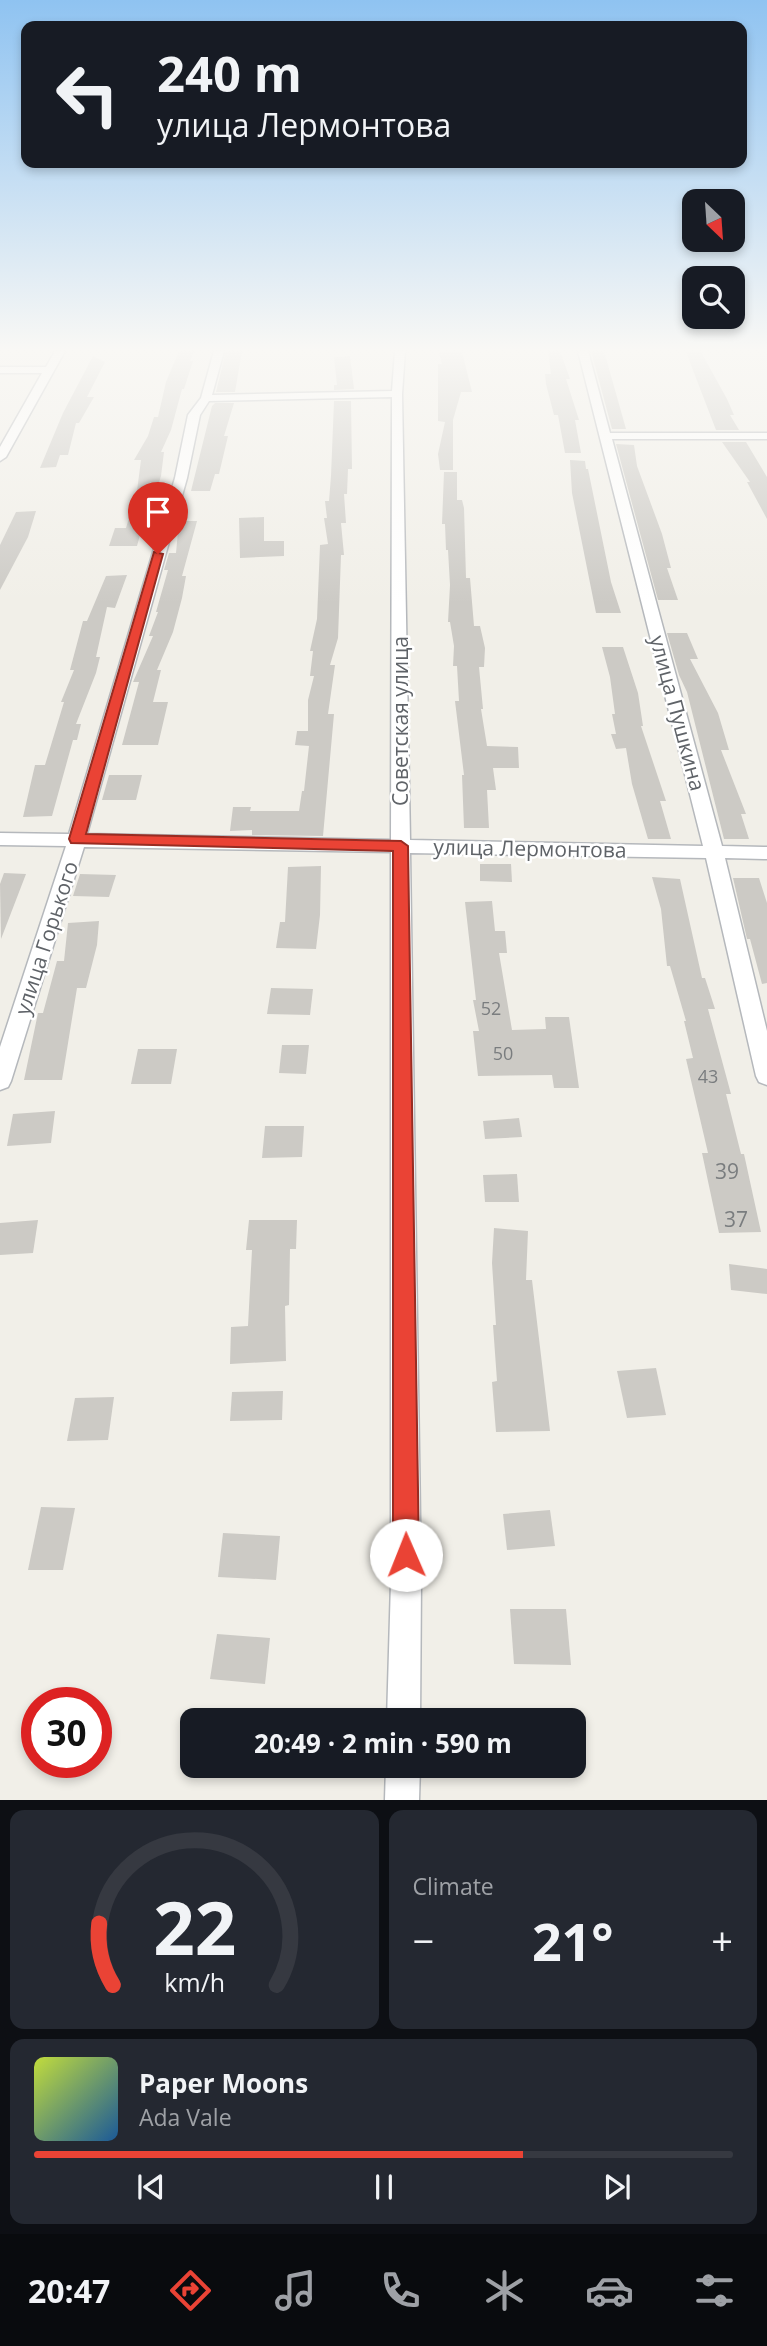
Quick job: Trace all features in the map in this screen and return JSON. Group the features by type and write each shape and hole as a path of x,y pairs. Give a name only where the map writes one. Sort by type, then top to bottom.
{"street":[{"path":"0,457 13,435"},
{"name":"улица Горького","path":"0,1082 77,839 181,478 190,435"},
{"name":"Советская улица","path":"397,435 406,1582 404,1708"},
{"path":"606,436 767,436"},
{"name":"улица Пушкина","path":"606,436 714,852 767,1076"},
{"name":"улица Лермонтова","path":"0,839 767,853"},
{"path":"402,1800 403,1778"}],"building":[{"path":"54,435 73,435 68,455 60,455 56,467 40,468"},
{"path":"169,435 161,452 164,452 161,476 149,513 146,513 137,546 109,546 115,528 126,528 137,491 141,460 134,460 148,436"},
{"path":"205,435 228,436 219,474 215,474 210,491 191,491"},
{"path":"333,435 352,435 352,469 348,469 347,494 344,494 346,523 341,523 344,555 341,555 338,638 330,665 335,665 328,714 334,714 323,836 252,835 252,830 230,831 233,807 251,807 250,811 299,811 309,746 295,745 297,731 308,731 308,700 314,676 310,676 313,651 310,651 317,619 320,545 328,544 324,518 327,518 325,501 329,501"},
{"path":"442,435 453,435 453,470 440,470 438,454"},
{"path":"562,435 578,435 581,453 565,453"},
{"path":"722,442 746,442 767,477 767,519 747,482 750,482"},
{"path":"616,444 634,445 637,466 662,534 671,568 667,568 678,600 658,600"},
{"path":"570,460 585,461 588,469 611,582 621,613 596,613 572,493"},
{"path":"444,472 457,472 457,500 462,500 464,508 466,578 470,578 474,626 480,626 485,648 484,667 479,667 481,709 487,746 518,747 519,768 493,768 496,790 487,790 489,828 464,828 464,775 455,701 459,701 457,666 453,666 454,646 448,622 448,550 445,524 442,524"},
{"path":"36,511 28,537 0,590 0,545 16,512"},
{"path":"264,517 264,541 284,541 284,556 240,558 239,518"},
{"path":"179,521 197,521 182,576 186,576 173,632 157,670 161,670 153,702 168,702 158,745 122,745 139,682 133,682 153,636 149,636 168,570 164,570 169,553 176,553"},
{"path":"127,575 115,608 107,607 96,657 100,657 96,673 76,724 81,724 77,740 73,740 52,816 23,817 35,765 45,765 64,702 61,702 74,670 70,670 83,621 87,621 106,576"},
{"path":"667,633 687,633 698,659 690,659 718,713 729,750 721,750 746,814 741,814 749,839 724,839 687,692 679,675"},
{"path":"602,647 623,647 638,693 641,726 666,801 660,801 671,839 648,839 632,784 626,748 616,749 611,734 616,734 612,714 615,714 610,677"},
{"path":"109,775 142,775 136,800 102,800"},
{"path":"480,864 511,864 512,882 480,881"},
{"path":"321,866 316,949 276,948 280,922 285,922 288,867"},
{"path":"4,873 26,874 1,939 0,884"},
{"path":"80,874 116,875 109,897 73,896"},
{"path":"652,877 680,879 702,978 705,978 715,1009 708,1009 731,1094 726,1094 741,1154 744,1154 761,1232 719,1233 702,1153 708,1153 686,1059 693,1058 686,1021 670,966 667,966 661,909"},
{"path":"733,878 759,878 767,903 767,983 762,984 750,939 747,939"},
{"path":"492,901 495,931 505,931 507,953 499,953 512,1030 546,1029 545,1017 569,1017 579,1088 554,1088 552,1075 478,1076 473,1031 479,1031 473,1000 476,1000 465,902"},
{"path":"99,921 97,945 86,988 77,988 62,1080 24,1080 38,1013 43,1013 57,961 64,961 68,923"},
{"path":"271,988 313,989 310,1015 267,1014"},
{"path":"282,1045 309,1045 306,1074 279,1073"},
{"path":"138,1049 177,1049 171,1084 131,1084"},
{"path":"55,1111 51,1143 7,1146 13,1114"},
{"path":"519,1118 522,1137 485,1139 483,1121"},
{"path":"265,1126 304,1126 302,1157 262,1158"},
{"path":"517,1174 519,1202 485,1202 483,1175"},
{"path":"38,1220 33,1253 0,1255 0,1223"},
{"path":"249,1220 297,1220 296,1249 290,1249 289,1305 285,1306 286,1361 230,1364 231,1327 248,1326 252,1250 246,1250"},
{"path":"494,1228 528,1231 526,1280 532,1280 550,1431 496,1432 492,1382 497,1381 493,1325 496,1325 492,1263"},
{"path":"729,1264 767,1269 767,1294 731,1290"},
{"path":"656,1368 666,1415 627,1418 617,1371"},
{"path":"283,1391 282,1420 230,1421 232,1392"},
{"path":"114,1397 108,1440 67,1441 75,1398"},
{"path":"41,1507 75,1508 63,1570 28,1570"},
{"path":"550,1510 555,1546 507,1550 503,1514"},
{"path":"223,1533 280,1536 276,1580 218,1577"},
{"path":"510,1609 566,1609 571,1665 514,1664"},
{"path":"217,1634 270,1638 265,1684 210,1679"}],"route":[{"path":"158,554 77,839 401,846 406,1555"}]}
